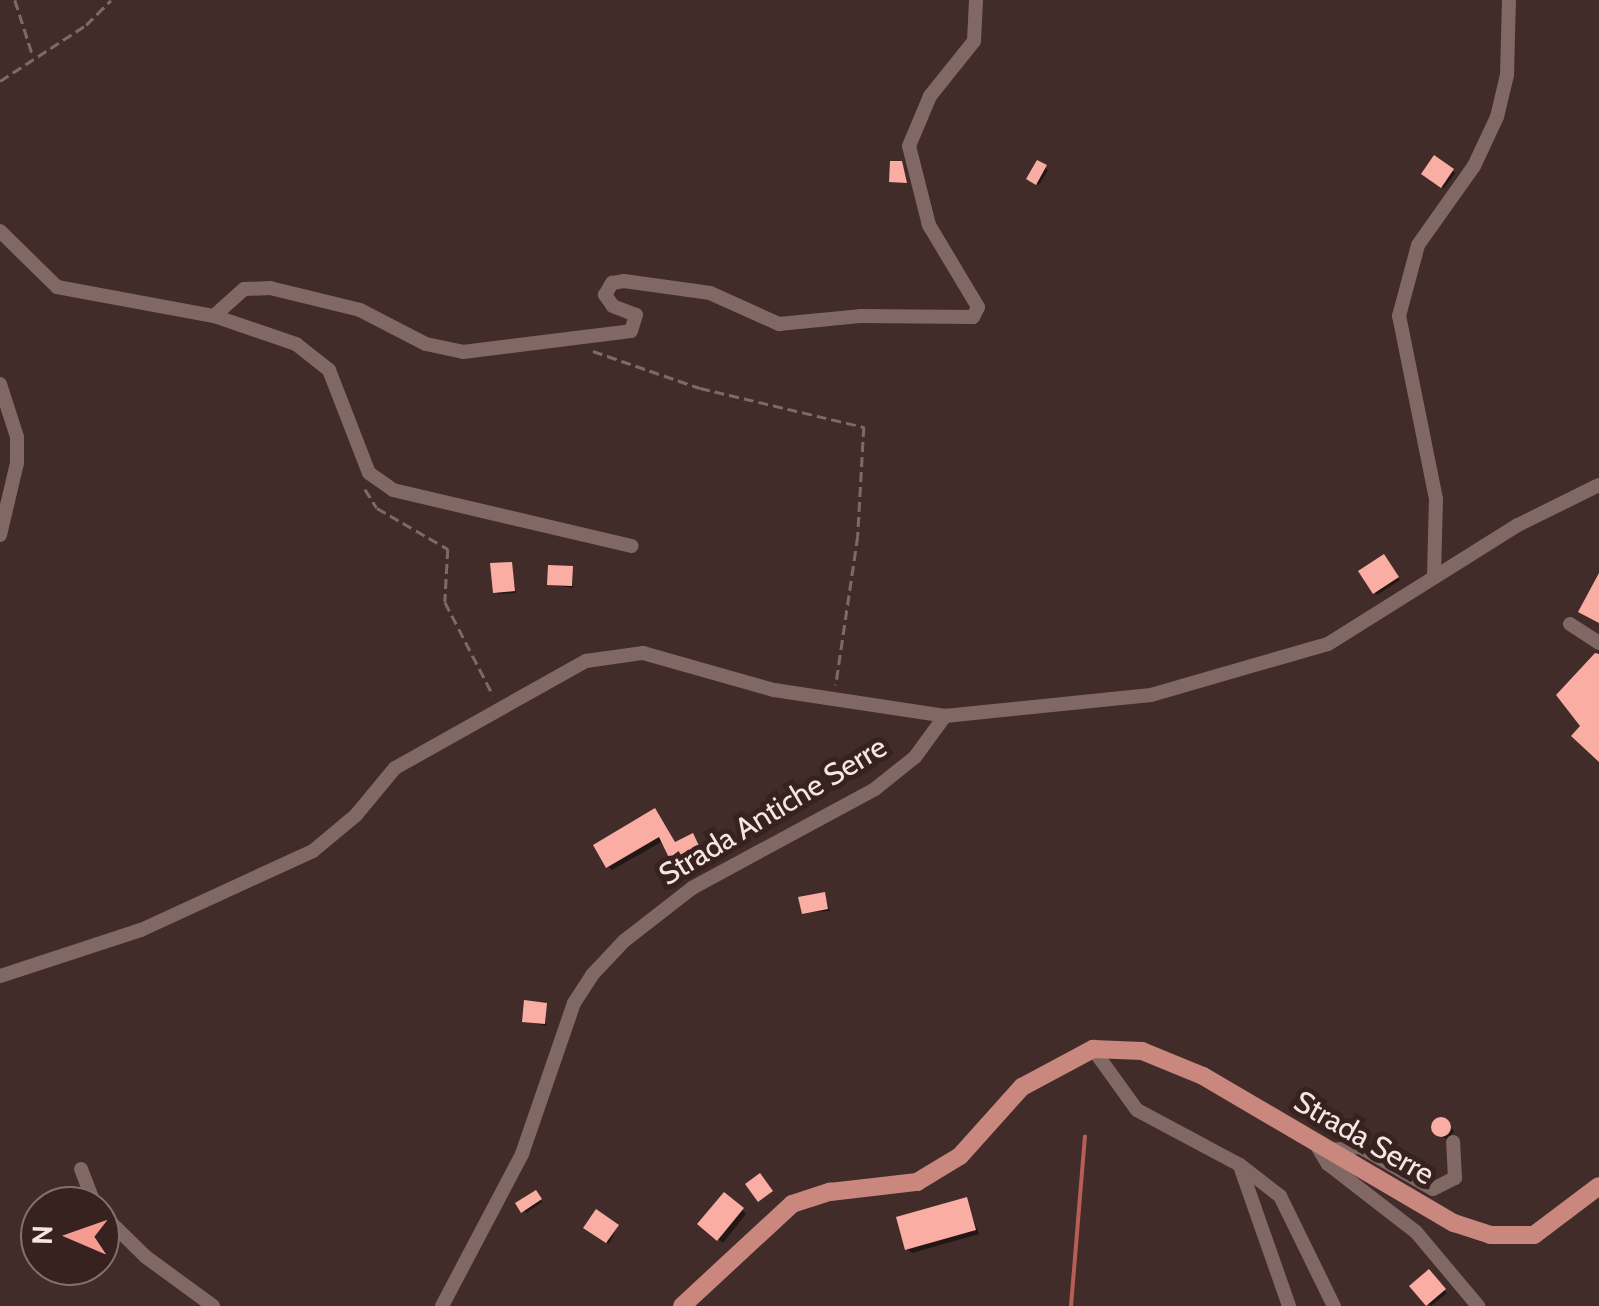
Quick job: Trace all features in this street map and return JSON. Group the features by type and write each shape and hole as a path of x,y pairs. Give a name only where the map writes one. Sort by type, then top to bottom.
{"main road":[{"name":"Strada Serre","path":"1093,1049 1142,1051 1203,1076 1454,1223 1490,1235 1534,1235 1599,1186"},
{"path":"682,1306 792,1204 830,1192 917,1182 960,1156 1022,1087 1093,1049"}],"street":[{"path":"214,316 244,289 270,288 360,310 426,344 464,352 631,332 636,315 612,306 606,295 612,284 624,281 710,294 779,324 860,316 973,318 978,307 928,225 909,146 930,96 974,41 976,0"},
{"path":"1434,575 1436,499 1399,316 1418,245 1474,166 1497,117 1506,75 1509,0"},
{"path":"0,231 57,287 214,316 296,344 329,370 368,473 394,490 632,546"},
{"path":"0,384 17,436 17,463 0,535"},
{"path":"0,976 141,930 313,850 356,815 396,768 499,706 615,652 673,660 774,690 834,696 946,716 1151,696 1264,667 1328,644 1434,575 1599,485"},
{"path":"1570,624 1599,642"},
{"name":"Strada Antiche Serre","path":"442,1306 522,1154 574,1003 592,976 624,941 692,888 876,789 916,757 946,716"},
{"path":"1093,1049 1137,1110 1240,1165 1280,1196 1334,1306"},
{"path":"1313,1140 1328,1164 1416,1232 1478,1306"},
{"path":"1330,1150 1360,1147 1433,1189 1455,1178 1454,1142"},
{"path":"1240,1165 1290,1306"},
{"path":"81,1170 88,1186"},
{"path":"120,1231 146,1257 213,1306"}],"path":[{"path":"15,0 34,58"},
{"path":"0,81 111,0"},
{"path":"589,350 663,377 864,427 856,564 834,696"},
{"path":"359,480 377,508 448,550 445,602 499,706"}],"building":[{"path":"1434,155 1454,169 1441,188 1421,174"},
{"path":"1037,160 1047,165 1036,185 1026,179"},
{"path":"890,161 902,161 907,183 889,182"},
{"path":"1384,554 1399,577 1373,594 1358,571"},
{"path":"512,562 515,591 493,593 490,563"},
{"path":"548,565 573,566 572,586 547,585"},
{"path":"1599,573 1599,623 1578,612"},
{"path":"1595,653 1599,654 1599,762 1571,736 1580,726 1556,695"},
{"path":"655,808 675,842 693,833 700,848 671,862 659,837 606,868 593,845"},
{"path":"825,892 828,909 802,914 798,897"},
{"path":"524,1000 547,1003 545,1024 522,1022"},
{"path":"1441,1117 1451,1127 1441,1137 1431,1127"},
{"path":"760,1173 773,1191 758,1202 745,1184"},
{"path":"536,1190 542,1199 521,1213 515,1203"},
{"path":"724,1192 744,1208 717,1241 697,1224"},
{"path":"967,1197 976,1230 905,1250 896,1217"},
{"path":"596,1209 619,1225 606,1243 583,1228"},
{"path":"1429,1269 1446,1289 1426,1306 1409,1286"}],"waterway":[{"path":"1071,1306 1085,1137"}]}
